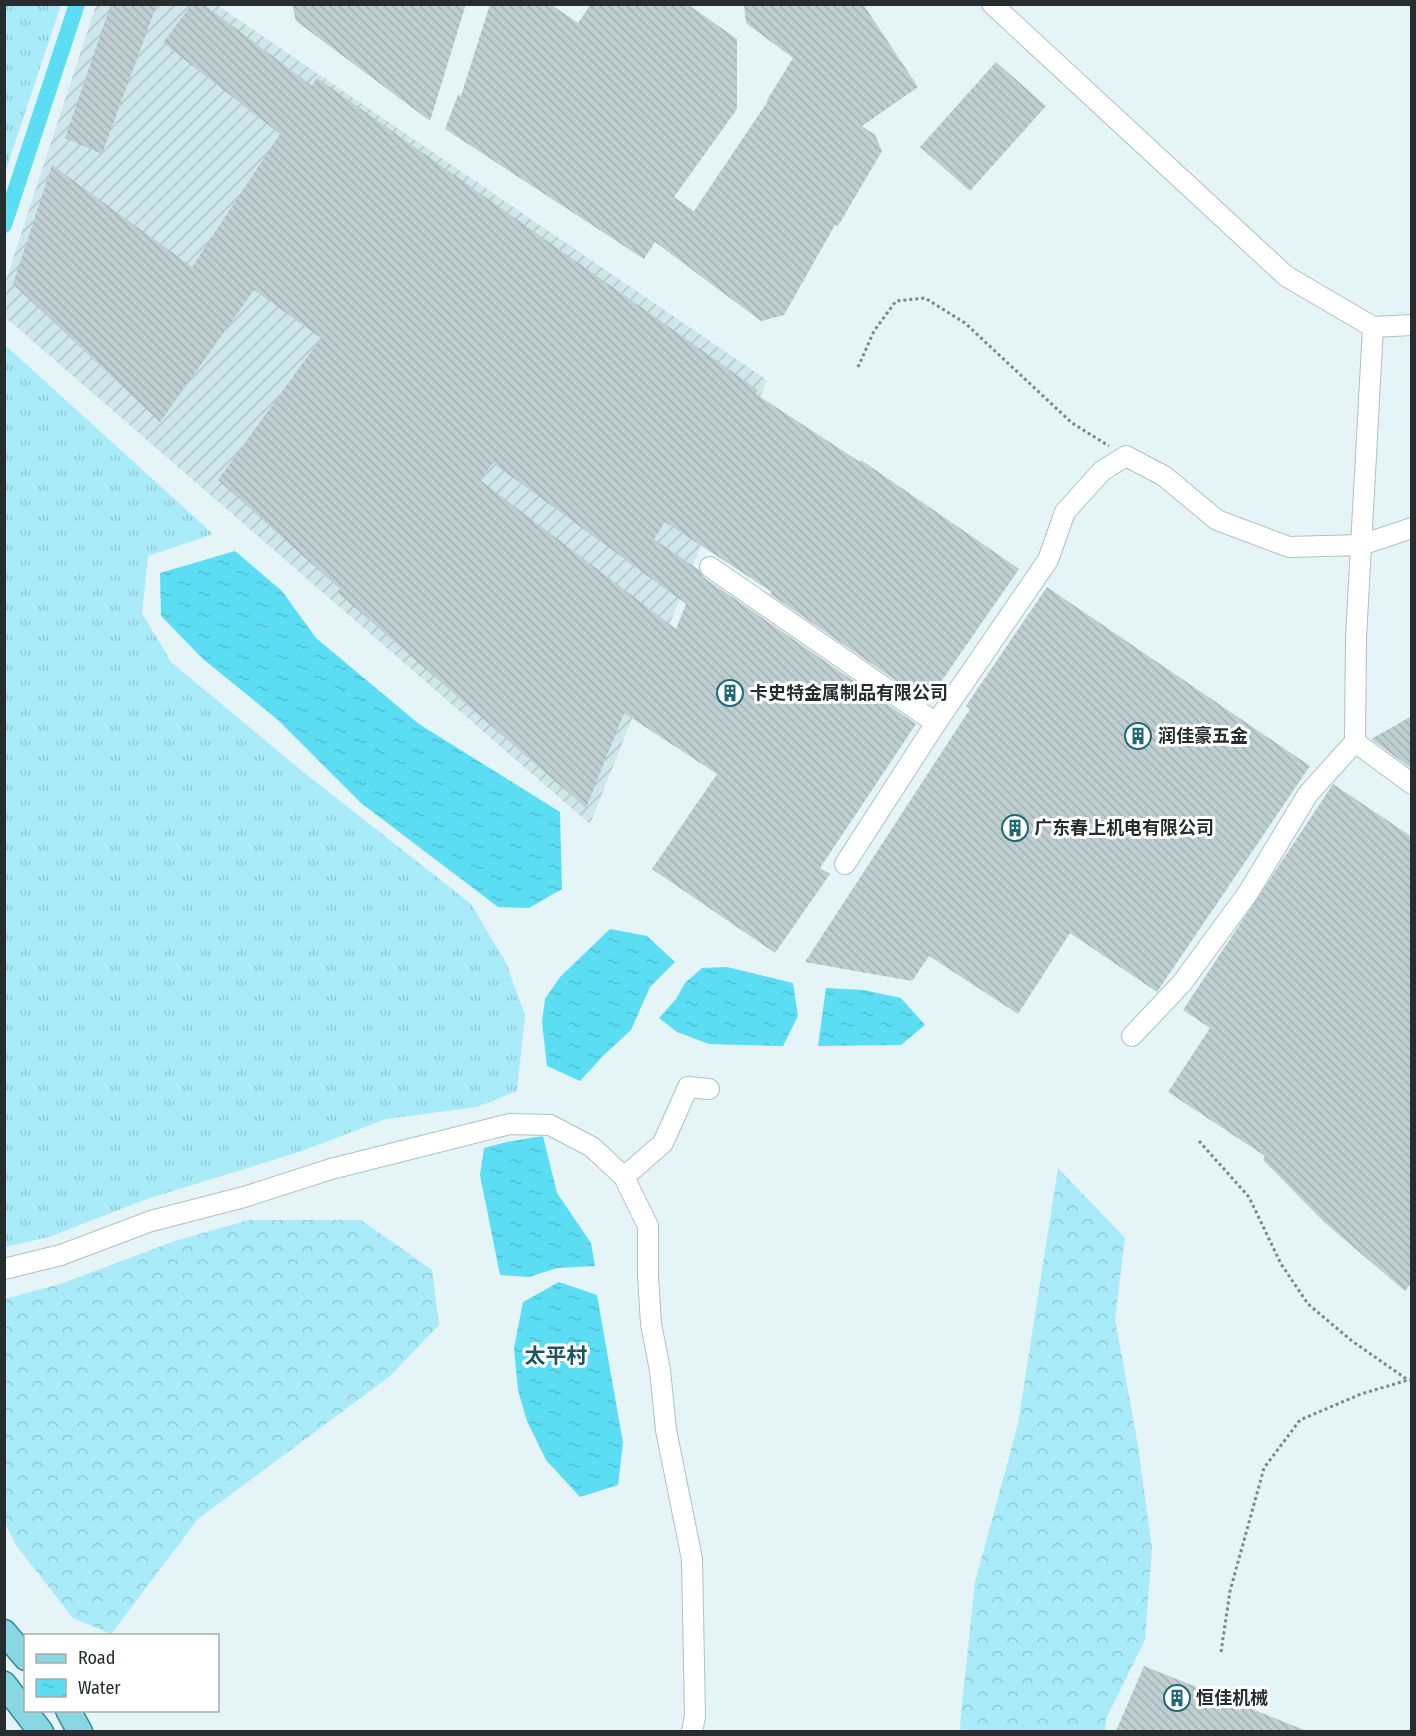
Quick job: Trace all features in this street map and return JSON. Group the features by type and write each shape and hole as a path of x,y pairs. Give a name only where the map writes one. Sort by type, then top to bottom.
{"main road":[{"path":"4,1632 24,1656"},
{"path":"4,1684 24,1709"},
{"path":"26,1712 41,1731"},
{"path":"69,1712 80,1731"}],"street":[{"path":"992,4 1286,276 1372,327 1412,325"},
{"path":"1132,1036 1182,983 1248,893 1308,794 1355,742 1356,638 1372,327"},
{"path":"845,864 936,723 1048,560 1065,512 1102,471 1126,456 1164,476 1217,520 1289,547 1361,545 1412,528"},
{"path":"710,567 936,723"},
{"path":"1355,742 1412,784"},
{"path":"624,1177 663,1143 687,1087 709,1089"},
{"path":"4,1269 61,1255 151,1221 244,1197 331,1169 510,1124 550,1125 592,1147 624,1177 648,1226 651,1324 660,1370 666,1430 692,1559 695,1716 692,1731"}],"path":[{"path":"858,367 874,331 896,301 926,298 965,323 1072,423 1126,456"},
{"path":"1200,1141 1249,1197 1281,1264 1308,1304 1352,1341 1410,1380"},
{"path":"1221,1652 1230,1591 1264,1468 1300,1420 1361,1394 1410,1380"}],"shaded area":[{"path":"96,5 217,5 767,380 590,824 5,317 5,283"}],"green space":[{"path":"4,5 61,5 5,173"},
{"path":"4,344 213,534 148,556 142,613 171,662 302,771 471,904 506,963 525,1015 517,1091 477,1107 386,1119 299,1152 147,1199 49,1237 5,1247"},
{"path":"1058,1168 1125,1238 1115,1319 1138,1446 1152,1549 1145,1640 1106,1719 1105,1731 961,1731 975,1582 1018,1424"},
{"path":"249,1220 361,1220 432,1270 439,1325 390,1376 198,1519 111,1634 73,1618 15,1544 5,1522 5,1299 63,1283 175,1241"}],"water":[{"path":"235,551 282,591 316,638 419,724 560,812 562,889 529,908 498,907 361,803 278,720 203,659 161,616 160,573"},
{"path":"610,929 647,936 675,962 650,987 631,1030 580,1081 547,1066 542,1022 545,999 560,977"},
{"path":"727,967 793,983 798,1016 783,1046 709,1044 677,1032 659,1018 676,999 685,983 702,968"},
{"path":"826,988 863,990 901,998 925,1025 901,1045 818,1046"},
{"path":"543,1136 557,1193 591,1243 595,1266 557,1268 529,1277 500,1275 480,1175 484,1148"},
{"path":"559,1282 597,1295 623,1443 618,1485 580,1497 546,1460 527,1421 518,1390 514,1348 523,1302"}],"building":[{"path":"111,4 157,4 102,154 65,138"},
{"path":"192,4 203,4 312,86 317,78 758,390 756,394 860,462 861,460 1019,569 927,702 770,594 772,592 665,522 654,539 699,570 703,577 916,724 820,868 830,874 775,953 652,869 717,774 624,713 586,808 337,592 340,589 218,480 321,338 254,290 160,422 13,284 52,165 192,267 280,134 163,43","holes":["493,463 686,604 676,629 480,480"]},
{"path":"292,4 466,4 430,121 296,21"},
{"path":"490,4 550,4 578,23 591,4 687,4 737,39 737,109 674,197 694,211 768,101 793,58 746,23 744,4 863,4 918,87 862,126 875,135 882,151 838,226 835,225 784,315 761,321 655,242 644,259 445,129 458,95 461,96"},
{"path":"996,62 1046,106 970,191 920,147"},
{"path":"1047,587 1310,766 1157,992 1070,933 1018,1014 929,956 912,981 805,962 970,709 966,706"},
{"path":"1412,716 1412,769 1371,739"},
{"path":"1333,784 1412,837 1412,1282 1405,1291 1324,1222 1263,1160 1265,1156 1168,1092 1210,1028 1183,1010"},
{"name":"恒佳机械","path":"1144,1666 1307,1731 1116,1731"}],"waterway":[{"path":"4,225 77,4"}],"place":[{"name":"卡史特金属制品有限公司","path":"730,693"},
{"name":"润佳豪五金","path":"1138,736"},
{"name":"广东春上机电有限公司","path":"1015,828"},
{"name":"恒佳机械","path":"1177,1698"}],"district":[{"name":"太平村","path":"556,1356"}]}
